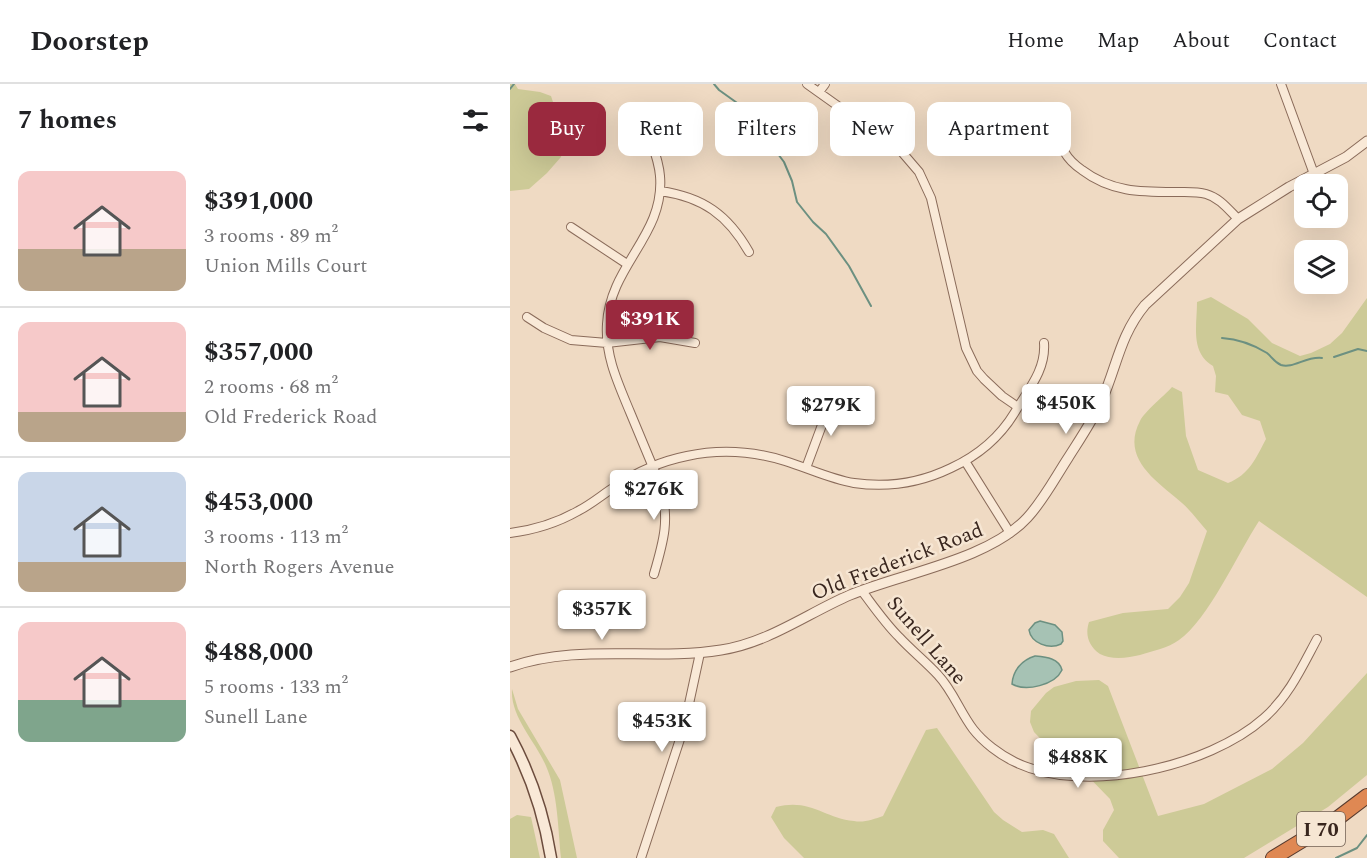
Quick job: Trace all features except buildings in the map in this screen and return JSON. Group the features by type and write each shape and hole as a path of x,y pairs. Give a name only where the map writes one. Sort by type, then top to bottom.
{"highway":[{"name":"I 70","path":"1273,858 1334,820 1367,796"}],"main road":[{"path":"510,736 535,790 548,835 551,858"}],"street":[{"path":"807,84 901,151 919,172 931,198 968,353 984,379 1018,407"},
{"path":"819,92 825,84"},
{"path":"1281,84 1314,174"},
{"name":"Old Frederick Road","path":"1314,174 1346,157 1367,141"},
{"path":"654,574 665,534 664,497 613,372 607,343 610,304 618,279 652,224 658,205 660,191 655,156"},
{"path":"1068,156 1080,169 1103,183 1132,191 1204,193 1218,199 1238,219"},
{"name":"Old Frederick Road","path":"510,667 527,661 556,657 700,653 754,642 822,608 862,591 970,553 1010,533 1030,516 1091,420 1108,385 1123,339 1135,318 1158,292 1238,219 1294,185"},
{"path":"660,191 687,196 713,210 734,228 749,252"},
{"path":"571,227 627,264"},
{"path":"527,317 544,328 571,340 607,343 660,337 695,343"},
{"path":"510,533 528,531 561,520 653,466 685,456 710,452 768,456 852,482 892,485 923,479 965,462 998,435 1018,407 1043,363 1044,343"},
{"path":"806,468 822,425 822,401"},
{"path":"965,462 1010,533"},
{"name":"Sunell Lane","path":"862,591 886,624 939,676 973,729 985,742 1015,762 1032,769 1074,776 1136,774 1193,758 1229,743 1267,716 1297,679 1317,639"},
{"path":"641,858 684,727 700,653"}],"shaded area":[{"path":"510,84 515,84 518,89 551,96 553,102 528,102 528,156 561,156 529,189 510,191"},
{"path":"1211,297 1248,319 1272,343 1300,356 1330,344 1342,333 1367,298 1367,597 1259,521 1212,602 1179,640 1135,656 1120,658 1104,656 1090,644 1087,631 1089,622 1123,613 1168,609 1189,583 1207,531 1185,506 1153,478 1138,458 1135,435 1142,417 1172,387 1182,392 1186,436 1198,470 1228,483 1247,471 1266,439 1260,421 1242,415 1228,395 1215,392 1216,376 1213,366 1201,354 1196,338 1197,302"},
{"path":"1040,621 1055,625 1062,632 1061,644 1046,646 1033,639 1029,630"},
{"path":"1035,656 1055,661 1062,670 1053,680 1040,686 1025,687 1012,684 1019,666"},
{"path":"1367,673 1367,775 1328,807 1244,858 1119,858 1103,841 1103,830 1114,810 1110,799 1078,766 1058,757 1034,732 1030,722 1031,711 1054,687 1076,681 1099,680 1108,686 1158,816 1204,804 1272,769 1303,743"},
{"path":"512,689 518,709 560,780 577,858 561,858 557,811 550,777 542,757 519,719 512,699"},
{"path":"937,728 994,812 1022,832 1043,830 1054,834 1069,858 804,858 784,838 771,817 776,807 798,805 843,819 858,821 883,816 926,730"},
{"path":"517,815 531,817 540,858 510,858 510,819"}],"waterway":[{"path":"510,89 514,84"},
{"path":"714,84 747,110 750,120 784,162 797,202 826,234 849,266 871,306"},
{"path":"1222,338 1257,347 1281,365 1286,366 1322,358"},
{"path":"1334,357 1358,349 1367,351"},
{"path":"1336,858 1357,848 1367,835"}]}
